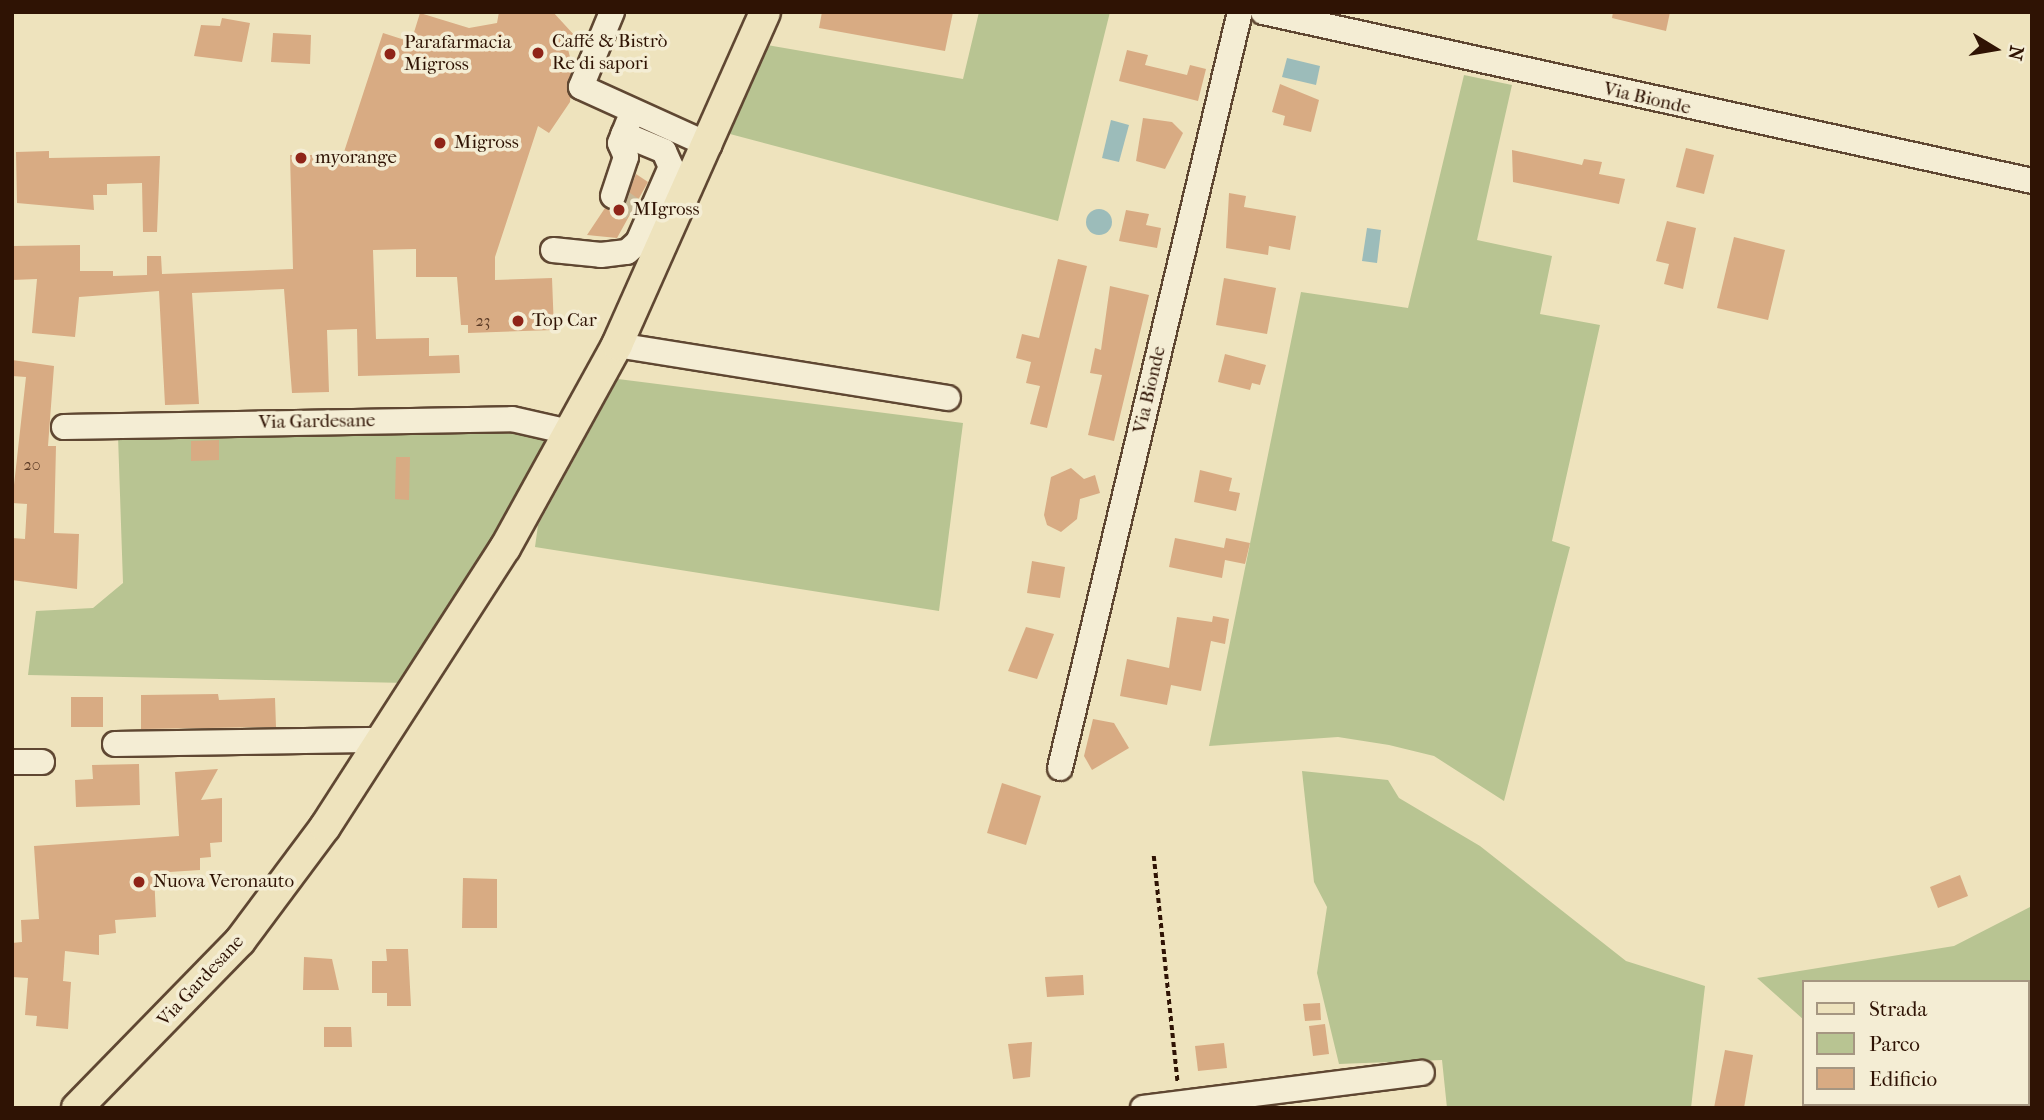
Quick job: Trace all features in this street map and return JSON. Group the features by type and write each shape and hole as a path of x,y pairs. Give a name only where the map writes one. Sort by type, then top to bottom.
{"main road":[{"name":"Via Gardesane","path":"77,1108 240,942 383,740 569,432 617,345 709,145 765,12"}],"street":[{"name":"Via Bionde","path":"1060,768 1240,12"},
{"name":"Via Bionde","path":"1263,12 2032,181"},
{"path":"553,250 577,257 612,253 638,242 671,167 664,151 581,87 610,14"},
{"path":"628,123 709,145"},
{"path":"613,195 626,157 628,123"},
{"path":"612,253 640,214 635,211"},
{"path":"617,345 948,398"},
{"name":"Via Gardesane","path":"64,426 512,419 569,432"},
{"path":"115,744 383,740"},
{"path":"12,762 42,762"},
{"path":"1143,1108 1422,1073"}],"path":[{"path":"1154,856 1181,1103"}],"green space":[{"path":"979,12 1110,12 1058,221 730,134 767,45 963,79"},
{"path":"1464,75 1512,85 1477,240 1552,256 1540,314 1600,325 1552,541 1570,547 1504,801 1434,756 1389,745 1338,737 1209,746 1301,292 1408,308"},
{"path":"618,379 963,423 939,611 535,547 538,525"},
{"path":"559,425 407,683 28,675 36,611 93,608 123,583 118,436"},
{"path":"1302,771 1388,780 1399,798 1480,846 1626,961 1705,986 1691,1108 1447,1108 1442,1060 1339,1064 1317,973 1327,907 1314,882"},
{"path":"2032,906 2030,998 2030,980 1802,980 1802,1018 1757,978 1954,946"}],"water":[{"path":"1287,58 1320,66 1316,85 1282,77"},
{"path":"1111,120 1129,125 1119,162 1102,158"},
{"path":"1099,209 1108,213 1112,222 1108,231 1099,235 1090,231 1086,222 1090,213"},
{"path":"1367,228 1381,230 1377,263 1362,261"}],"building":[{"path":"499,12 553,12 575,36 566,42 573,68 570,102 549,133 538,126 495,257 495,280 552,278 554,330 468,333 468,325 461,325 457,277 416,277 416,249 373,250 376,339 429,338 429,356 459,355 460,373 358,376 357,329 327,330 329,392 292,393 284,289 192,293 199,404 165,405 159,291 79,297 75,337 32,333 37,279 12,280 12,246 80,245 80,271 113,271 113,276 147,275 147,256 161,256 162,274 293,269 290,155 343,155 383,33 411,42 420,13 469,28 497,23"},
{"path":"822,12 953,12 945,51 819,28"},
{"path":"1613,12 1670,12 1666,31 1612,18"},
{"path":"222,18 250,23 242,62 194,56 201,25 220,26"},
{"path":"273,33 311,35 310,64 271,62"},
{"path":"1127,50 1148,55 1145,65 1187,75 1190,65 1206,69 1198,101 1119,81"},
{"path":"1280,84 1319,100 1311,132 1283,125 1285,116 1272,112"},
{"path":"1143,118 1172,122 1183,133 1165,169 1136,161"},
{"path":"1686,148 1714,155 1704,194 1676,187"},
{"path":"1512,150 1582,165 1584,159 1602,162 1599,174 1625,179 1619,204 1513,182"},
{"path":"49,151 49,158 160,156 157,232 143,232 142,183 107,184 107,195 93,195 94,210 17,203 16,152"},
{"path":"636,174 648,182 617,238 587,235 605,208 623,207"},
{"path":"1229,193 1246,196 1244,207 1296,216 1290,250 1269,246 1268,255 1226,248"},
{"path":"1126,210 1149,214 1146,225 1161,228 1157,248 1119,241"},
{"path":"1667,221 1696,228 1683,289 1664,284 1669,264 1656,261"},
{"path":"1734,237 1785,250 1768,320 1717,308"},
{"path":"1058,259 1087,266 1047,428 1030,424 1040,386 1026,383 1031,362 1016,358 1022,334 1039,338"},
{"path":"1224,278 1276,288 1267,334 1216,325"},
{"path":"1110,286 1149,295 1114,441 1088,435 1102,375 1090,373 1095,348 1101,350"},
{"path":"1225,354 1266,365 1260,385 1252,383 1250,390 1218,382"},
{"path":"12,360 54,366 48,446 56,446 54,533 79,534 77,589 12,580 12,538 25,539 27,504 12,503 26,377 12,376"},
{"path":"219,440 219,460 191,461 191,441"},
{"path":"396,457 410,457 409,500 395,499"},
{"path":"1071,468 1084,479 1095,475 1100,493 1080,499 1077,519 1061,532 1047,525 1044,515 1051,477"},
{"path":"1200,470 1232,478 1229,491 1240,493 1236,511 1194,502"},
{"path":"1175,538 1224,548 1226,538 1250,543 1245,564 1225,560 1222,578 1169,567"},
{"path":"1032,561 1065,567 1060,598 1027,593"},
{"path":"1213,616 1229,619 1225,644 1211,641 1201,691 1171,685 1167,705 1120,696 1127,659 1169,668 1177,617 1212,622"},
{"path":"1026,627 1054,634 1037,679 1008,671"},
{"path":"218,694 219,700 275,698 276,727 141,729 141,695"},
{"path":"71,697 103,697 103,727 71,727"},
{"path":"1093,719 1114,723 1129,748 1092,770 1084,756"},
{"path":"139,764 140,805 76,807 75,780 93,779 92,765"},
{"path":"218,769 201,800 222,798 222,842 210,843 211,857 200,858 200,870 154,873 156,917 115,920 116,933 99,935 99,955 65,951 63,981 71,982 68,1029 36,1026 37,1016 25,1015 28,978 12,977 12,943 22,942 21,920 39,919 34,846 179,836 175,772"},
{"path":"1002,783 1041,796 1026,845 987,833"},
{"path":"1960,875 1968,896 1938,908 1930,887"},
{"path":"463,878 497,879 497,928 462,928"},
{"path":"386,949 408,949 411,1006 387,1006 387,993 372,993 372,961 387,961"},
{"path":"304,957 332,959 339,990 303,990"},
{"path":"1083,975 1084,995 1047,997 1045,977"},
{"path":"1320,1003 1321,1020 1305,1021 1303,1004"},
{"path":"1325,1024 1329,1054 1313,1056 1309,1026"},
{"path":"324,1027 351,1027 352,1047 324,1047"},
{"path":"1032,1042 1030,1077 1013,1079 1008,1044"},
{"path":"1224,1043 1227,1068 1198,1071 1195,1046"},
{"path":"1725,1050 1753,1055 1744,1108 1714,1108"}],"tunnel":[{"path":"613,196 635,211"}],"place":[{"name":"Caffé & Bistrò Re di sapori","path":"538,53"},
{"name":"Parafarmacia Migross","path":"390,54"},
{"name":"Migross","path":"440,143"},
{"name":"myorange","path":"301,158"},
{"name":"MIgross","path":"619,210"},
{"name":"Top Car","path":"518,321"},
{"name":"Nuova Veronauto","path":"139,882"}]}
